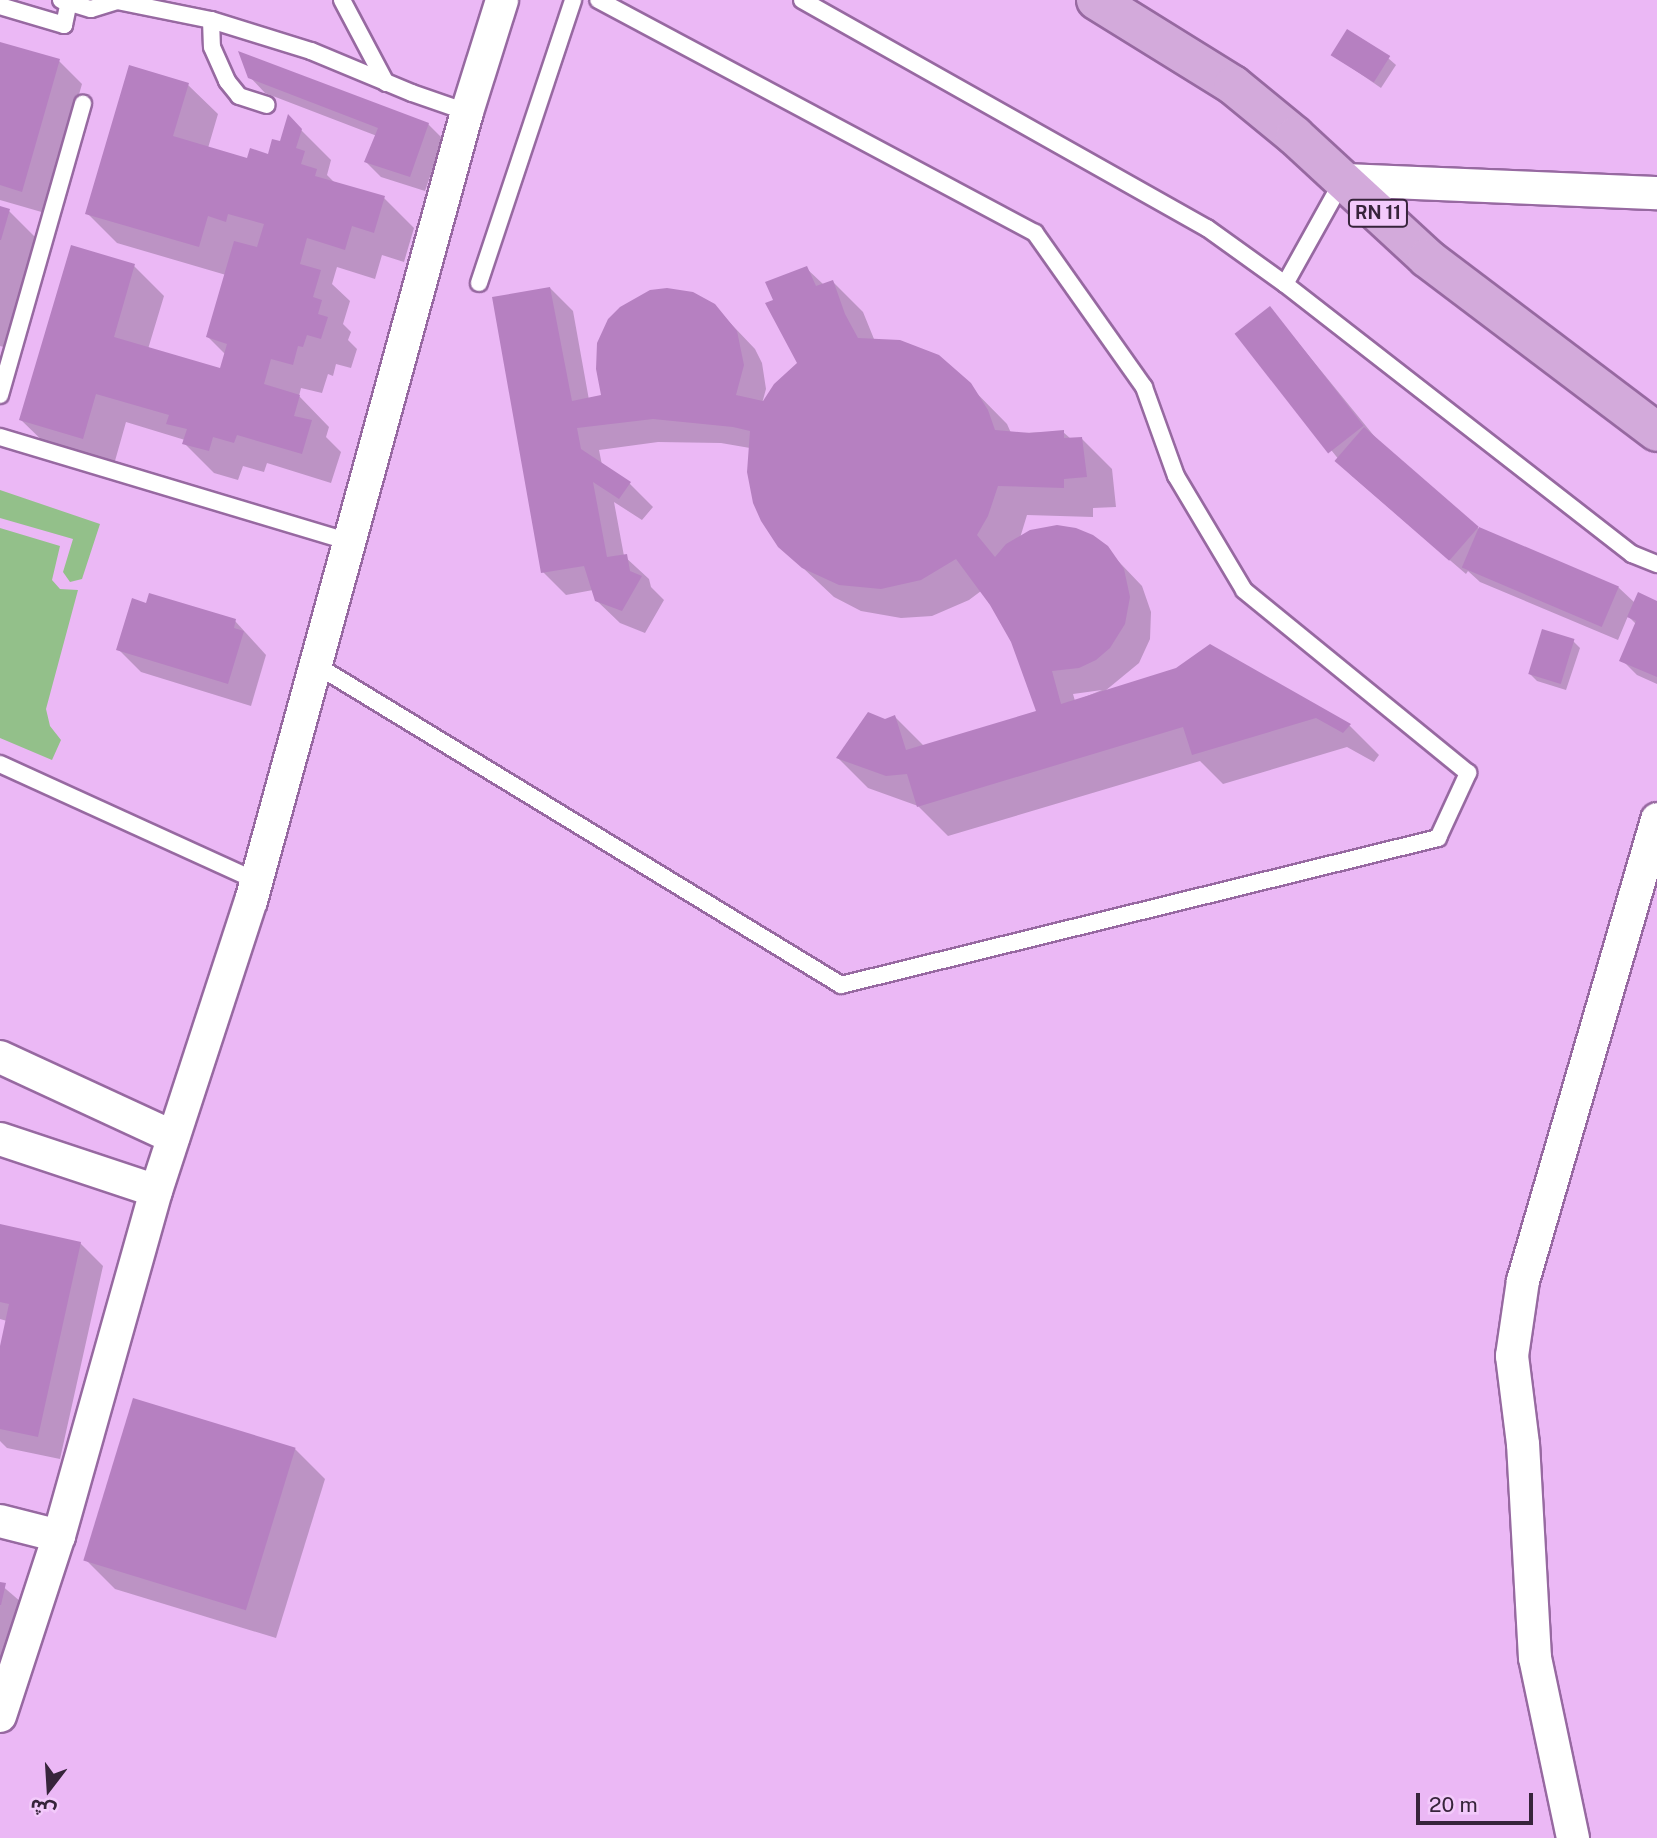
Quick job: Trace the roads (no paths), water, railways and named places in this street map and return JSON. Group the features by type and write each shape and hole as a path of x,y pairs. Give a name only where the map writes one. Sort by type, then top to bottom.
{"main road":[{"name":"RN 11","path":"1096,0 1233,85 1343,180 1427,258 1657,432"}],"street":[{"path":"0,1716 59,1536 156,1191 257,881 467,113 502,0"},
{"path":"1343,180 1657,193"},
{"path":"1573,1838 1535,1658 1523,1444 1513,1356 1523,1280 1657,819"},
{"path":"0,1057 173,1137"},
{"path":"0,1139 156,1191"},
{"path":"0,1521 59,1536"}],"lane":[{"path":"342,0 387,83"},
{"path":"479,283 573,0"},
{"path":"316,665 841,985 1438,838 1468,773 1244,590 1176,477 1144,387 1035,233 598,0"},
{"path":"802,0 1207,228 1285,284 1632,554 1657,564"},
{"path":"0,6 64,25 65,1 91,9 117,1 161,5 311,51 467,113"},
{"path":"211,20 212,47 227,81 239,96 267,105"},
{"path":"0,395 83,104"},
{"path":"1285,284 1343,180"},
{"path":"0,437 349,542"},
{"path":"0,764 257,881"}]}
